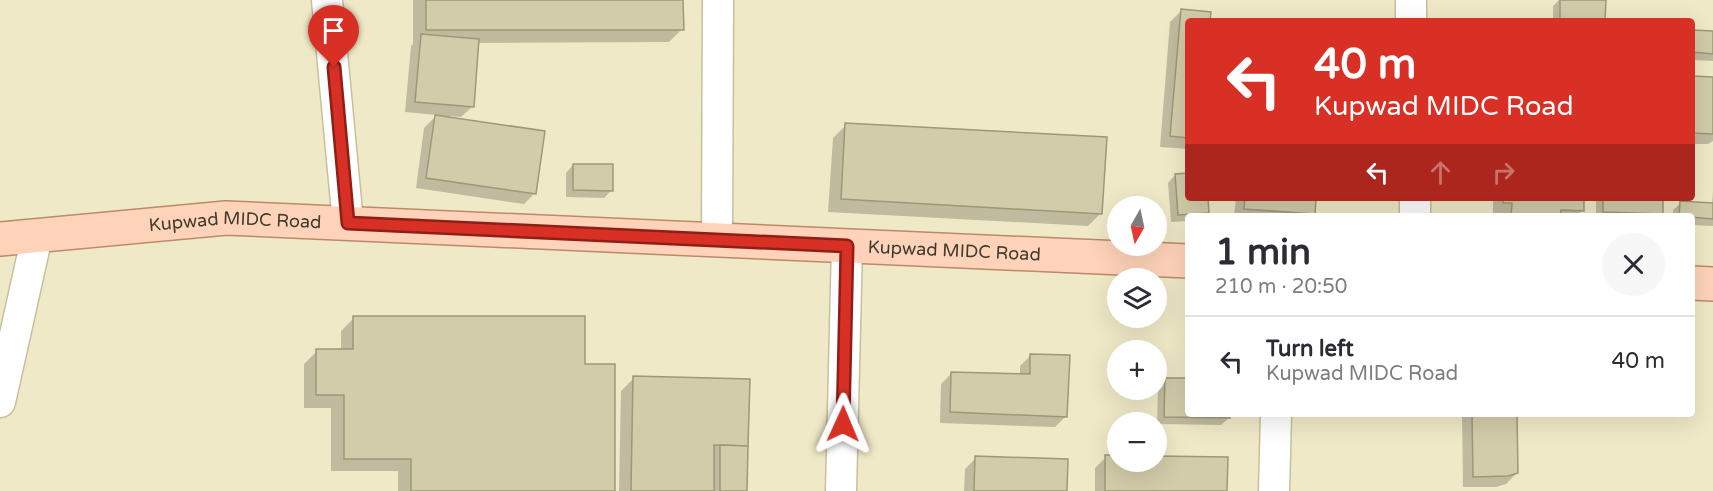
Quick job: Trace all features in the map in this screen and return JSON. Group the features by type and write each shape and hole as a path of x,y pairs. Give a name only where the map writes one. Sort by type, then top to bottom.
{"main road":[{"name":"Kupwad MIDC Road","path":"0,239 226,218 1185,261"},
{"path":"1695,283 1713,284"}],"street":[{"path":"327,0 348,223"},
{"path":"717,240 718,0"},
{"path":"1411,0 1411,18"},
{"path":"0,402 37,236"},
{"path":"841,491 847,246"},
{"path":"1274,491 1276,417"}],"building":[{"path":"426,0 683,0 684,30 426,30"},
{"path":"1560,0 1606,0 1605,18 1560,18"},
{"path":"1181,9 1211,12 1210,18 1185,18 1185,138 1170,136"},
{"path":"1695,30 1713,31 1713,54 1695,52"},
{"path":"421,34 479,39 474,107 415,102"},
{"path":"1695,76 1713,77 1713,134 1695,133"},
{"path":"435,115 545,131 536,194 426,178"},
{"path":"845,123 1107,137 1102,214 841,199"},
{"path":"573,164 613,164 613,191 573,190"},
{"path":"1185,173 1185,201 1208,201 1209,213 1178,215 1175,174"},
{"path":"1245,201 1316,201 1315,213 1244,209"},
{"path":"1503,201 1584,201 1584,211 1511,213 1512,203 1503,203"},
{"path":"1603,201 1663,201 1663,213 1603,212"},
{"path":"1680,201 1713,203 1713,219 1695,217 1695,213 1679,213"},
{"path":"353,316 585,316 585,364 615,364 615,491 411,491 411,459 344,459 344,395 316,395 316,349 353,349"},
{"path":"1030,354 1070,355 1067,417 950,412 951,372 1030,374"},
{"path":"633,376 750,379 748,446 714,445 714,491 631,491"},
{"path":"1167,378 1185,378 1185,417 1230,418 1167,417 1167,412 1164,412 1164,400 1167,400"},
{"path":"1472,417 1517,417 1518,473 1508,476 1473,477"},
{"path":"720,445 748,446 747,491 720,491"},
{"path":"1105,455 1107,455 1107,472 1167,472 1167,456 1228,457 1227,491 1105,491"},
{"path":"975,456 1068,459 1067,491 974,491"}],"route":[{"path":"334,67 348,223 847,246 843,424"}]}
